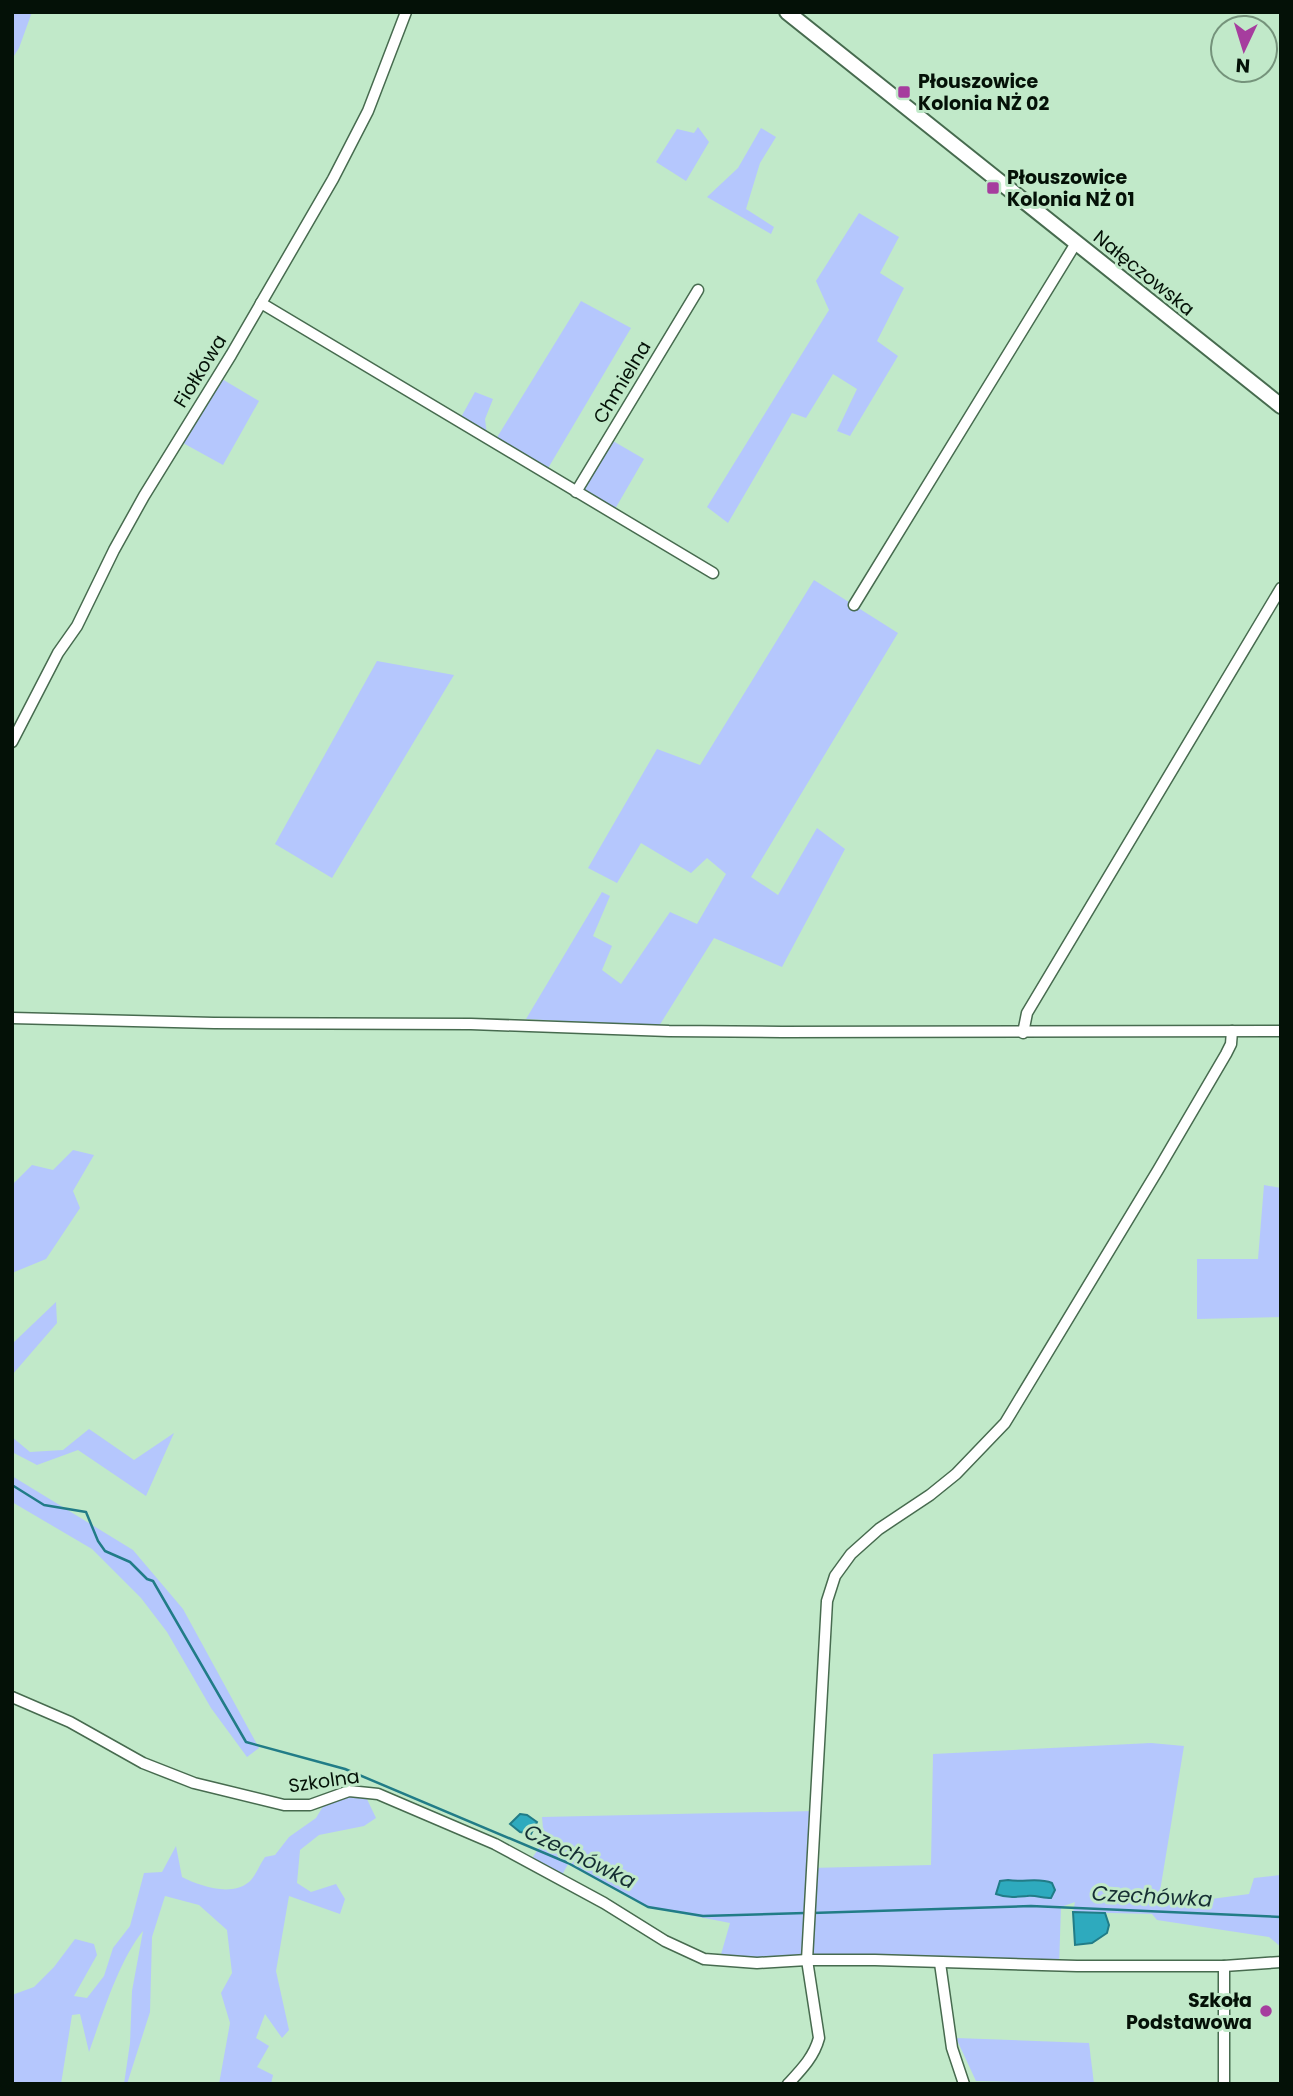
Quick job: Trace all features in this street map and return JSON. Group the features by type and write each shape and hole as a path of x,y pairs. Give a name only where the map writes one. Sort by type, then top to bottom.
{"main road":[{"name":"Nałęczowska","path":"787,12 1281,406"}],"street":[{"name":"Fiołkowa","path":"12,742 58,653 77,626 144,496 300,238 364,119 406,12"},
{"path":"854,605 1076,243"},
{"name":"Chmielna","path":"576,492 698,290"},
{"path":"261,303 713,573"},
{"path":"1023,1033 1027,1013 1281,588"},
{"path":"12,1018 214,1023 483,1024 668,1031 1281,1031"},
{"path":"788,2084 810,2060 819,2038 807,1960 810,1868 827,1601 835,1576 851,1554 879,1529 956,1474 1005,1423 1226,1054 1231,1044 1232,1031"},
{"name":"Szkolna","path":"12,1697 70,1722 143,1763 194,1783 284,1805 310,1805 349,1791 378,1794 495,1844 604,1903 665,1941 704,1959 757,1963 807,1960 1077,1966 1224,1966 1281,1962"},
{"path":"940,1963 952,2048 964,2084"},
{"path":"1224,1966 1224,2084"}],"shaded area":[{"path":"12,12 32,12 19,48 12,59"},
{"path":"698,127 709,142 686,181 656,162 677,129 694,133"},
{"path":"761,128 776,137 760,163 746,209 774,227 771,234 707,197 738,168"},
{"path":"859,213 899,237 880,273 904,288 877,341 898,356 850,436 837,431 857,389 833,374 806,418 792,413 728,523 707,507 829,310 816,281"},
{"path":"581,301 631,328 547,470 496,439"},
{"path":"222,379 259,401 223,465 183,443"},
{"path":"475,392 493,399 485,419 487,435 460,419"},
{"path":"613,441 644,459 615,509 583,491"},
{"path":"814,580 898,633 751,877 778,895 817,828 845,849 782,967 714,938 659,1026 526,1019 602,892 610,896 593,936 612,946 602,970 621,984 670,912 697,924 726,874 707,858 691,873 641,843 617,883 588,868 657,749 700,765"},
{"path":"377,661 454,675 332,878 275,844"},
{"path":"73,1150 94,1155 73,1191 80,1208 46,1259 12,1273 12,1185 32,1165 53,1170"},
{"path":"1264,1185 1281,1188 1281,1317 1197,1319 1197,1259 1258,1259"},
{"path":"56,1302 57,1323 12,1375 12,1344"},
{"path":"89,1429 134,1460 174,1433 146,1496 78,1450 37,1465 12,1452 12,1437 30,1452 63,1450"},
{"path":"12,1476 133,1550 183,1609 259,1748 247,1757 211,1708 167,1632 141,1598 92,1549 12,1502"},
{"path":"1151,1743 1184,1746 1160,1891 1211,1899 1249,1894 1254,1878 1280,1875 1281,1947 1269,1937 1157,1920 1152,1914 1073,1912 1075,1902 1061,1907 1059,1966 720,1958 730,1923 648,1907 568,1864 561,1877 531,1860 544,1840 542,1817 814,1811 811,1868 931,1865 933,1754"},
{"path":"348,1795 365,1795 376,1818 364,1826 319,1835 300,1850 297,1883 311,1892 336,1884 345,1899 340,1914 289,1896 276,1971 289,2030 282,2038 265,2014 256,2038 269,2046 257,2067 273,2075 271,2084 219,2084 230,2023 221,1993 232,1973 227,1930 199,1905 165,1896 152,1937 150,2012 127,2084 124,2084 130,2043 132,1991 143,1931 126,1957 89,2052 80,2014 72,2015 61,2084 12,2084 12,1995 34,1987 54,1967 75,1939 94,1944 97,1955 74,1996 87,1998 104,1976 113,1948 130,1926 144,1873 162,1872 176,1846 182,1877 216,1888 233,1889 242,1886 251,1880 265,1857 275,1855 289,1837 316,1818 331,1800"},
{"path":"520,1814 537,1822 531,1834 520,1832 510,1824"},
{"path":"1000,1881 1047,1881 1052,1883 1055,1890 1051,1898 1007,1897 996,1894"},
{"path":"1073,1912 1105,1913 1109,1925 1107,1933 1092,1943 1075,1945"},
{"path":"956,2038 1089,2043 1094,2084 976,2081"}],"waterway":[{"name":"Czechówka","path":"12,1485 44,1505 86,1512 105,1551 130,1562 147,1579 153,1581 246,1742 345,1769 568,1863 648,1907 703,1916 805,1913"},
{"name":"Czechówka","path":"812,1913 1031,1906 1281,1917"}],"place":[{"name":"Płouszowice Kolonia NŻ 02","path":"904,92"},
{"name":"Płouszowice Kolonia NŻ 01","path":"993,188"},
{"name":"Szkoła Podstawowa","path":"1266,2011"}]}
